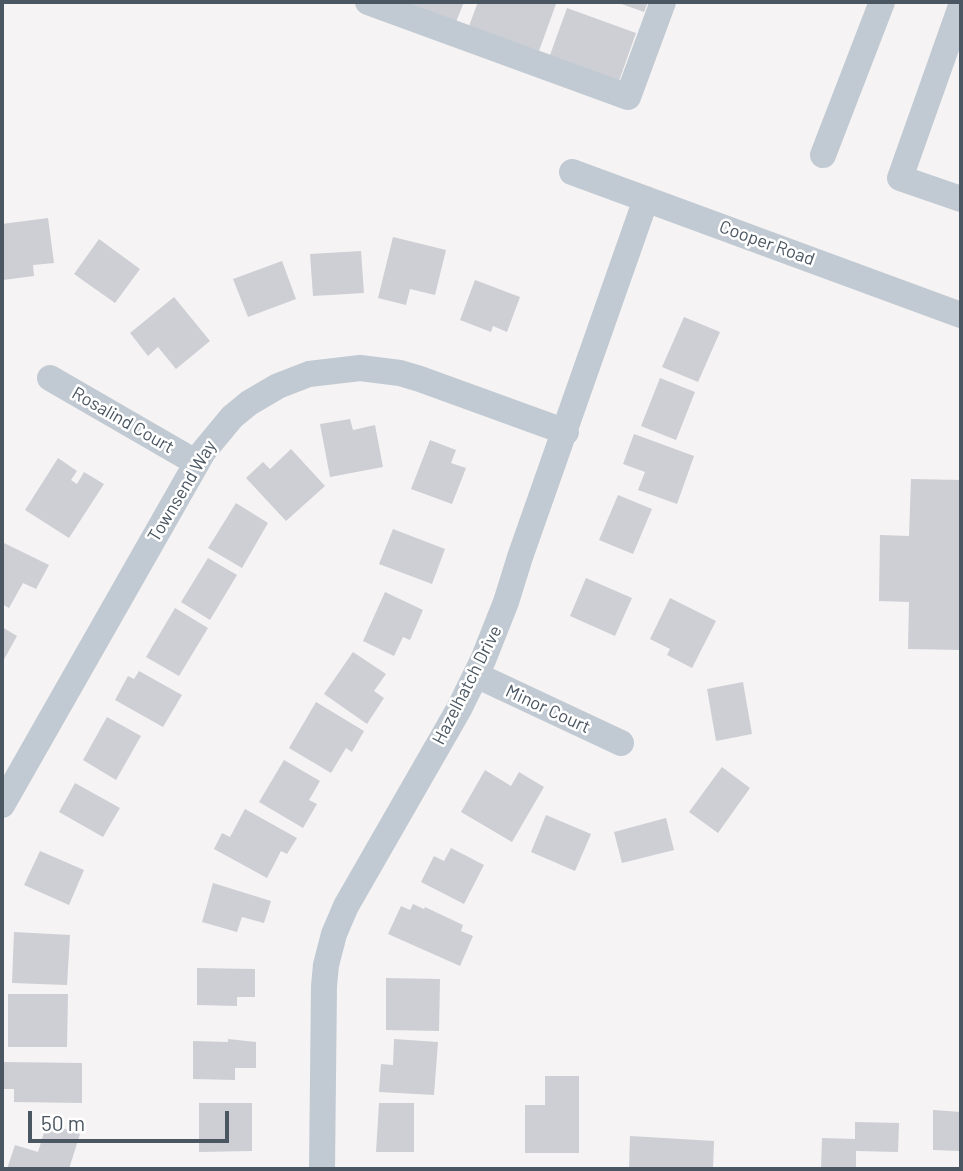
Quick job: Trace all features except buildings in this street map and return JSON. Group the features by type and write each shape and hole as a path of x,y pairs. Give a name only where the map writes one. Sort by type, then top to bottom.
{"street":[{"path":"368,2 628,97 663,2"},
{"path":"823,155 882,2"},
{"path":"961,6 900,178 961,199"},
{"name":"Cooper Road","path":"572,172 961,315"},
{"name":"Hazelhatch Drive","path":"322,1169 324,986 334,934 346,906 476,675 502,615 646,199"},
{"name":"Townsend Way","path":"2,805 10,772 197,463 216,435 249,403 278,386 309,374 360,368 400,373 566,432"},
{"name":"Rosalind Court","path":"50,378 197,463"},
{"name":"Minor Court","path":"476,675 621,743"}]}
